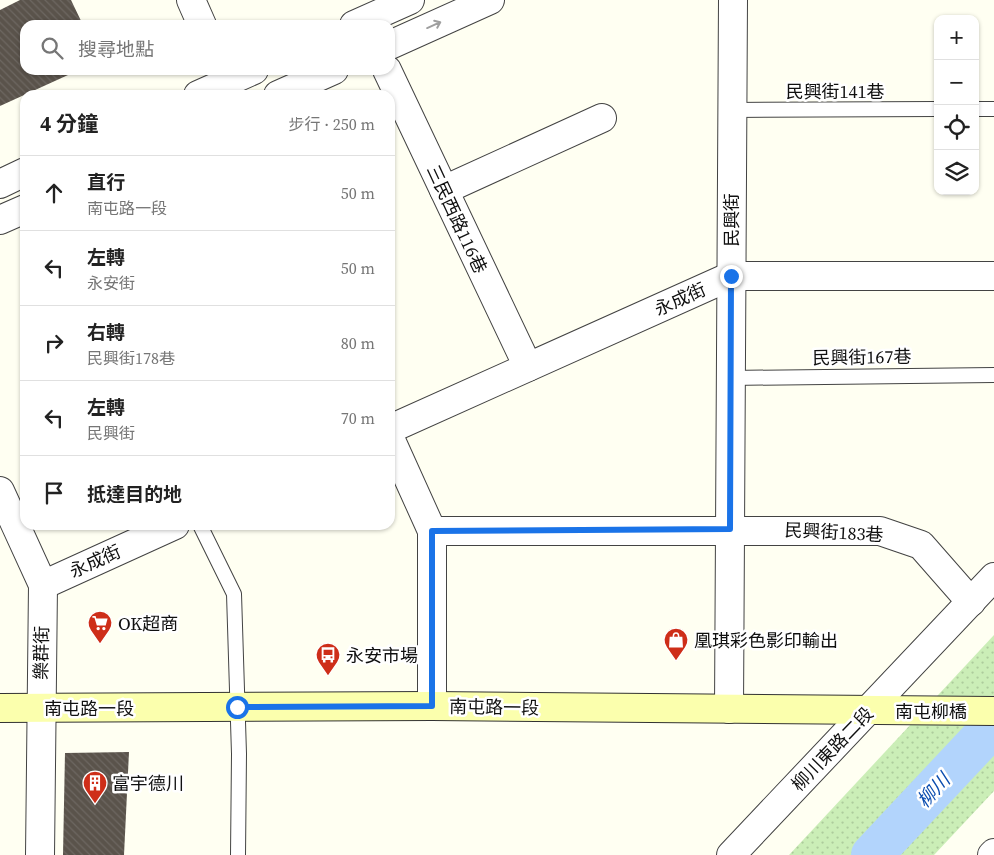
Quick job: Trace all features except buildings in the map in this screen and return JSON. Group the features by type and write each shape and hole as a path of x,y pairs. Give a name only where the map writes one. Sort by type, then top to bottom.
{"main road":[{"name":"南屯路一段","path":"0,708 432,706 868,712"},
{"name":"南屯柳橋","path":"868,712 994,712"}],"street":[{"path":"191,0 200,20"},
{"path":"365,20 410,0"},
{"path":"395,43 490,0"},
{"name":"民興街","path":"730,710 733,0"},
{"path":"210,90 243,75"},
{"path":"289,90 323,75"},
{"name":"三民西路116巷","path":"389,75 528,368"},
{"path":"444,190 602,118"},
{"path":"0,184 20,174"},
{"path":"0,220 20,211"},
{"name":"永成街","path":"395,427 731,276 994,276"},
{"path":"395,449 432,531 432,706"},
{"name":"樂群街","path":"0,491 43,585 40,708 40,855"},
{"name":"民興街183巷","path":"432,531 730,529 880,531 921,545 971,602"},
{"name":"永成街","path":"43,585 164,530"},
{"name":"柳川東路二段","path":"731,855 994,577"}],"lane":[{"name":"民興街141巷","path":"732,110 934,109"},
{"path":"979,109 994,109"},
{"name":"民興街167巷","path":"730,378 994,375"},
{"path":"202,530 234,594 238,855"}],"green space":[{"path":"994,635 994,791 934,855 789,855"}],"waterway":[{"name":"柳川","path":"872,855 994,725"}],"place":[{"name":"OK超商","path":"100,644"},
{"name":"凰琪彩色影印輸出","path":"676,661"},
{"name":"永安市場","path":"328,676"},
{"name":"富宇德川","path":"95,804"}],"route":[{"path":"237,707 432,706 432,531 730,529 731,276"}]}
